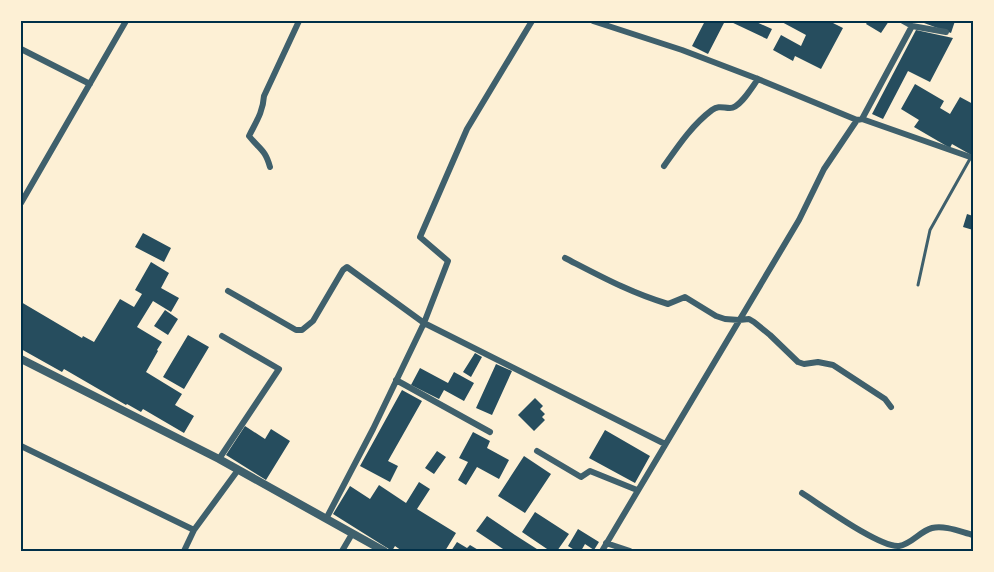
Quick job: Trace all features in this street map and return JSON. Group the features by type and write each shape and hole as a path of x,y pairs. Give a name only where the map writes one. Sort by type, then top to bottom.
{"street":[{"path":"21,203 126,21"},
{"path":"270,166 266,153 249,136 260,116 264,96 299,21"},
{"path":"326,519 424,323 448,261 420,237 467,129 532,21"},
{"path":"593,21 682,50 860,120 972,158"},
{"path":"903,21 946,32"},
{"path":"602,551 799,220 824,168 860,120 913,23"},
{"path":"21,49 90,84"},
{"path":"664,166 694,125 714,108 722,106 731,108 739,105 758,79"},
{"path":"565,258 623,288 651,299 668,304 685,297 716,316 754,322 792,357 804,364 818,362 833,365 885,399 891,407"},
{"path":"228,291 296,330 302,330 313,321 343,270 348,267 424,323 665,444"},
{"path":"219,459 279,369 222,336"},
{"path":"21,359 219,459 384,551"},
{"path":"396,380 490,432"},
{"path":"21,446 194,530"},
{"path":"537,451 581,477 590,471 637,490"},
{"path":"184,551 194,530 238,470"},
{"path":"802,493 865,533 888,544 897,546 906,544 931,528 949,528 973,535"},
{"path":"342,551 352,534"},
{"path":"606,543 630,551"}],"lane":[{"path":"918,285 930,230 972,158"}],"building":[{"path":"705,21 725,21 708,54 692,46"},
{"path":"729,21 754,21 772,29 767,39"},
{"path":"780,21 829,21 843,28 821,69 795,56 793,61 773,50 781,35 801,46 806,35"},
{"path":"868,21 889,21 881,33 866,24"},
{"path":"925,21 955,21 951,33 924,23"},
{"path":"916,30 953,38 930,82 908,71 883,119 872,114"},
{"path":"915,84 944,101 940,108 950,114 960,97 973,104 973,156 952,144 950,148 914,127 919,120 901,109"},
{"path":"967,214 973,216 973,230 963,227"},
{"path":"143,233 171,248 164,262 135,247"},
{"path":"151,262 169,273 161,288 179,298 171,312 153,301 137,327 162,342 146,372 182,394 175,405 194,416 184,433 143,409 141,412 126,405 64,369 62,372 21,349 21,302 82,338 83,336 94,342 120,299 134,307 142,294 135,290"},
{"path":"165,310 178,319 168,335 154,326"},
{"path":"188,335 209,347 184,389 163,377"},
{"path":"475,353 482,357 471,377 463,372"},
{"path":"496,364 512,371 492,415 476,408"},
{"path":"420,368 448,383 454,372 474,383 464,401 444,390 439,399 411,385"},
{"path":"402,390 422,401 388,461 398,466 390,482 360,466"},
{"path":"535,398 543,406 540,409 545,414 542,417 545,420 534,431 518,415"},
{"path":"245,426 265,439 271,429 290,441 266,480 226,455"},
{"path":"605,430 650,456 635,483 589,458"},
{"path":"473,432 490,441 487,448 509,460 499,479 477,467 466,485 458,480 468,462 459,458"},
{"path":"437,451 446,457 434,474 425,468"},
{"path":"524,456 551,474 525,513 498,496"},
{"path":"419,482 430,489 417,509 456,533 445,551 402,551 395,546 392,551 333,514 350,486 370,499 379,485 406,503"},
{"path":"535,512 569,534 557,551 550,551 522,532"},
{"path":"487,516 540,551 506,551 476,531"},
{"path":"578,529 599,542 594,550 585,544 581,551 568,546"},
{"path":"457,542 467,548 470,545 480,551 451,551"}]}
